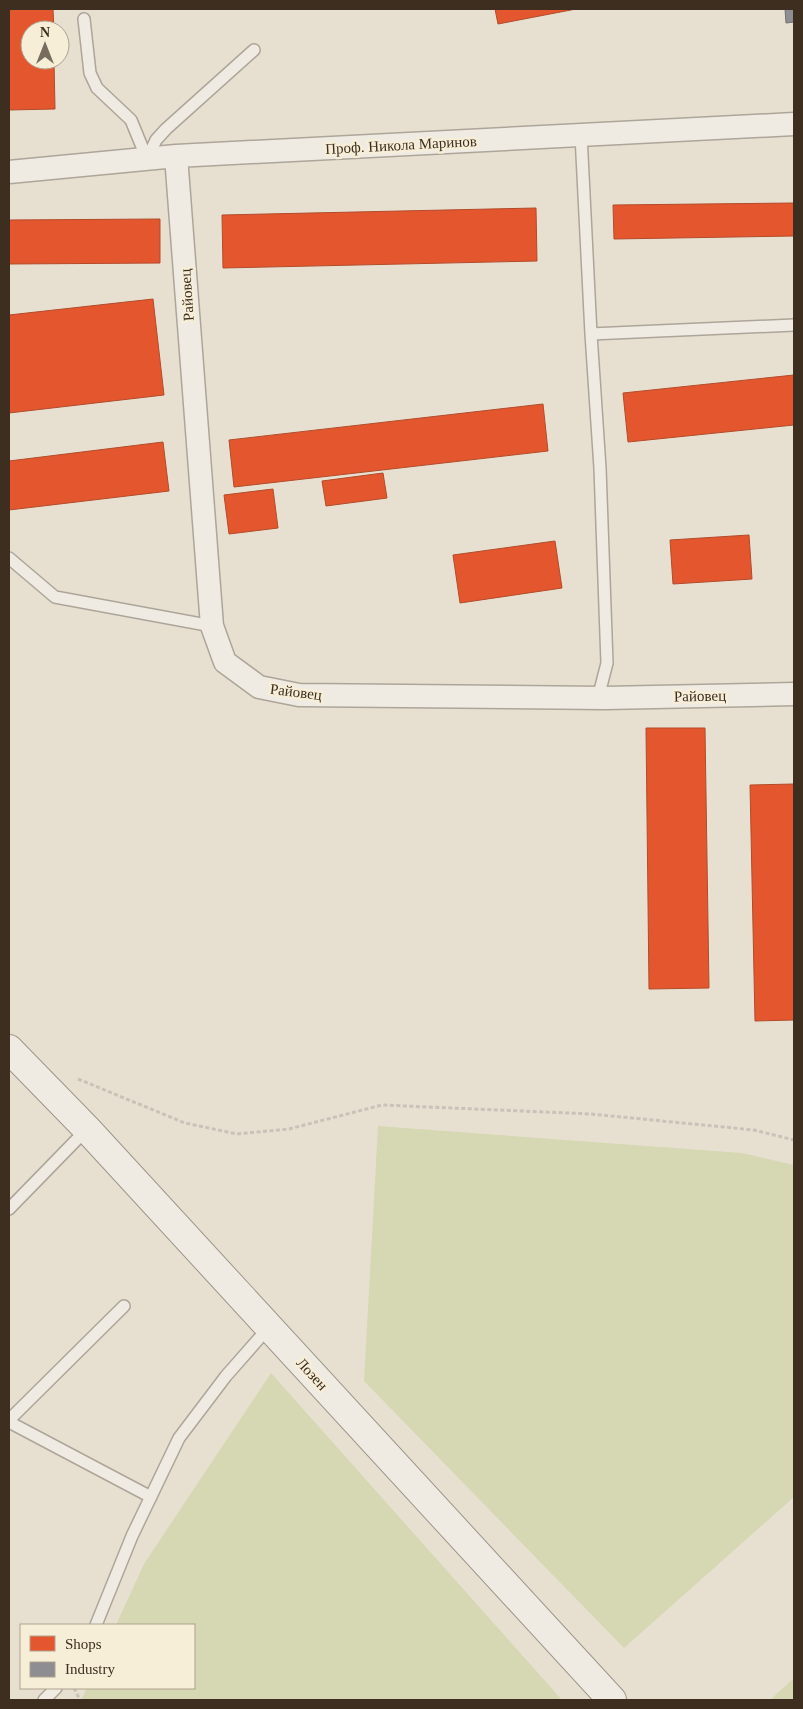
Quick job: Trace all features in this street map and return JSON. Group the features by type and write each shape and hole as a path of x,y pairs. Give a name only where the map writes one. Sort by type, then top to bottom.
{"street":[{"name":"Проф. Никола Маринов","path":"9,172 176,156 794,124"},
{"name":"Райовец","path":"176,156 212,626 225,662 259,687 299,695 598,698 794,694"},
{"name":"Лозен","path":"9,1049 87,1130 612,1700"}],"lane":[{"path":"84,19 90,73 93,80 97,88 131,120 147,159"},
{"path":"147,159 156,140 166,129 254,50"},
{"path":"581,135 600,468 607,663 598,698"},
{"path":"591,334 794,325"},
{"path":"9,558 55,596 212,626"},
{"path":"11,1203 87,1130"},
{"path":"124,1306 9,1421 151,1497"},
{"path":"96,1624 132,1536 179,1438 226,1376 269,1327"},
{"path":"44,1700 55,1689"}],"path":[{"path":"70,1076 185,1124 237,1134 289,1129 382,1105 591,1114 754,1130 794,1140"}],"green space":[{"path":"378,1126 742,1153 794,1165 794,1497 624,1648 364,1381"},
{"path":"271,1373 562,1700 81,1700 86,1689 195,1689 195,1624 116,1624 144,1564"},
{"path":"794,1678 794,1700 770,1700"}],"building: Shops":[{"path":"9,9 53,9 54,20 20,20 20,70 54,70 55,109 9,110"},
{"path":"495,9 576,9 498,24"},
{"path":"794,203 794,236 614,239 613,205"},
{"path":"536,208 537,261 223,268 222,215"},
{"path":"160,219 160,263 9,264 9,220"},
{"path":"153,299 164,395 9,413 9,315"},
{"path":"794,375 794,425 628,442 623,393"},
{"path":"543,404 548,451 234,487 229,440"},
{"path":"163,442 169,491 9,510 9,461"},
{"path":"383,473 387,498 326,506 322,481"},
{"path":"273,489 278,528 229,534 224,495"},
{"path":"749,535 752,579 673,584 670,540"},
{"path":"555,541 562,588 460,603 453,555"},
{"path":"646,728 705,728 709,988 649,989"},
{"path":"794,784 794,1020 755,1021 750,785"}],"building: Industry":[{"path":"785,9 794,9 794,22 786,23"}]}
